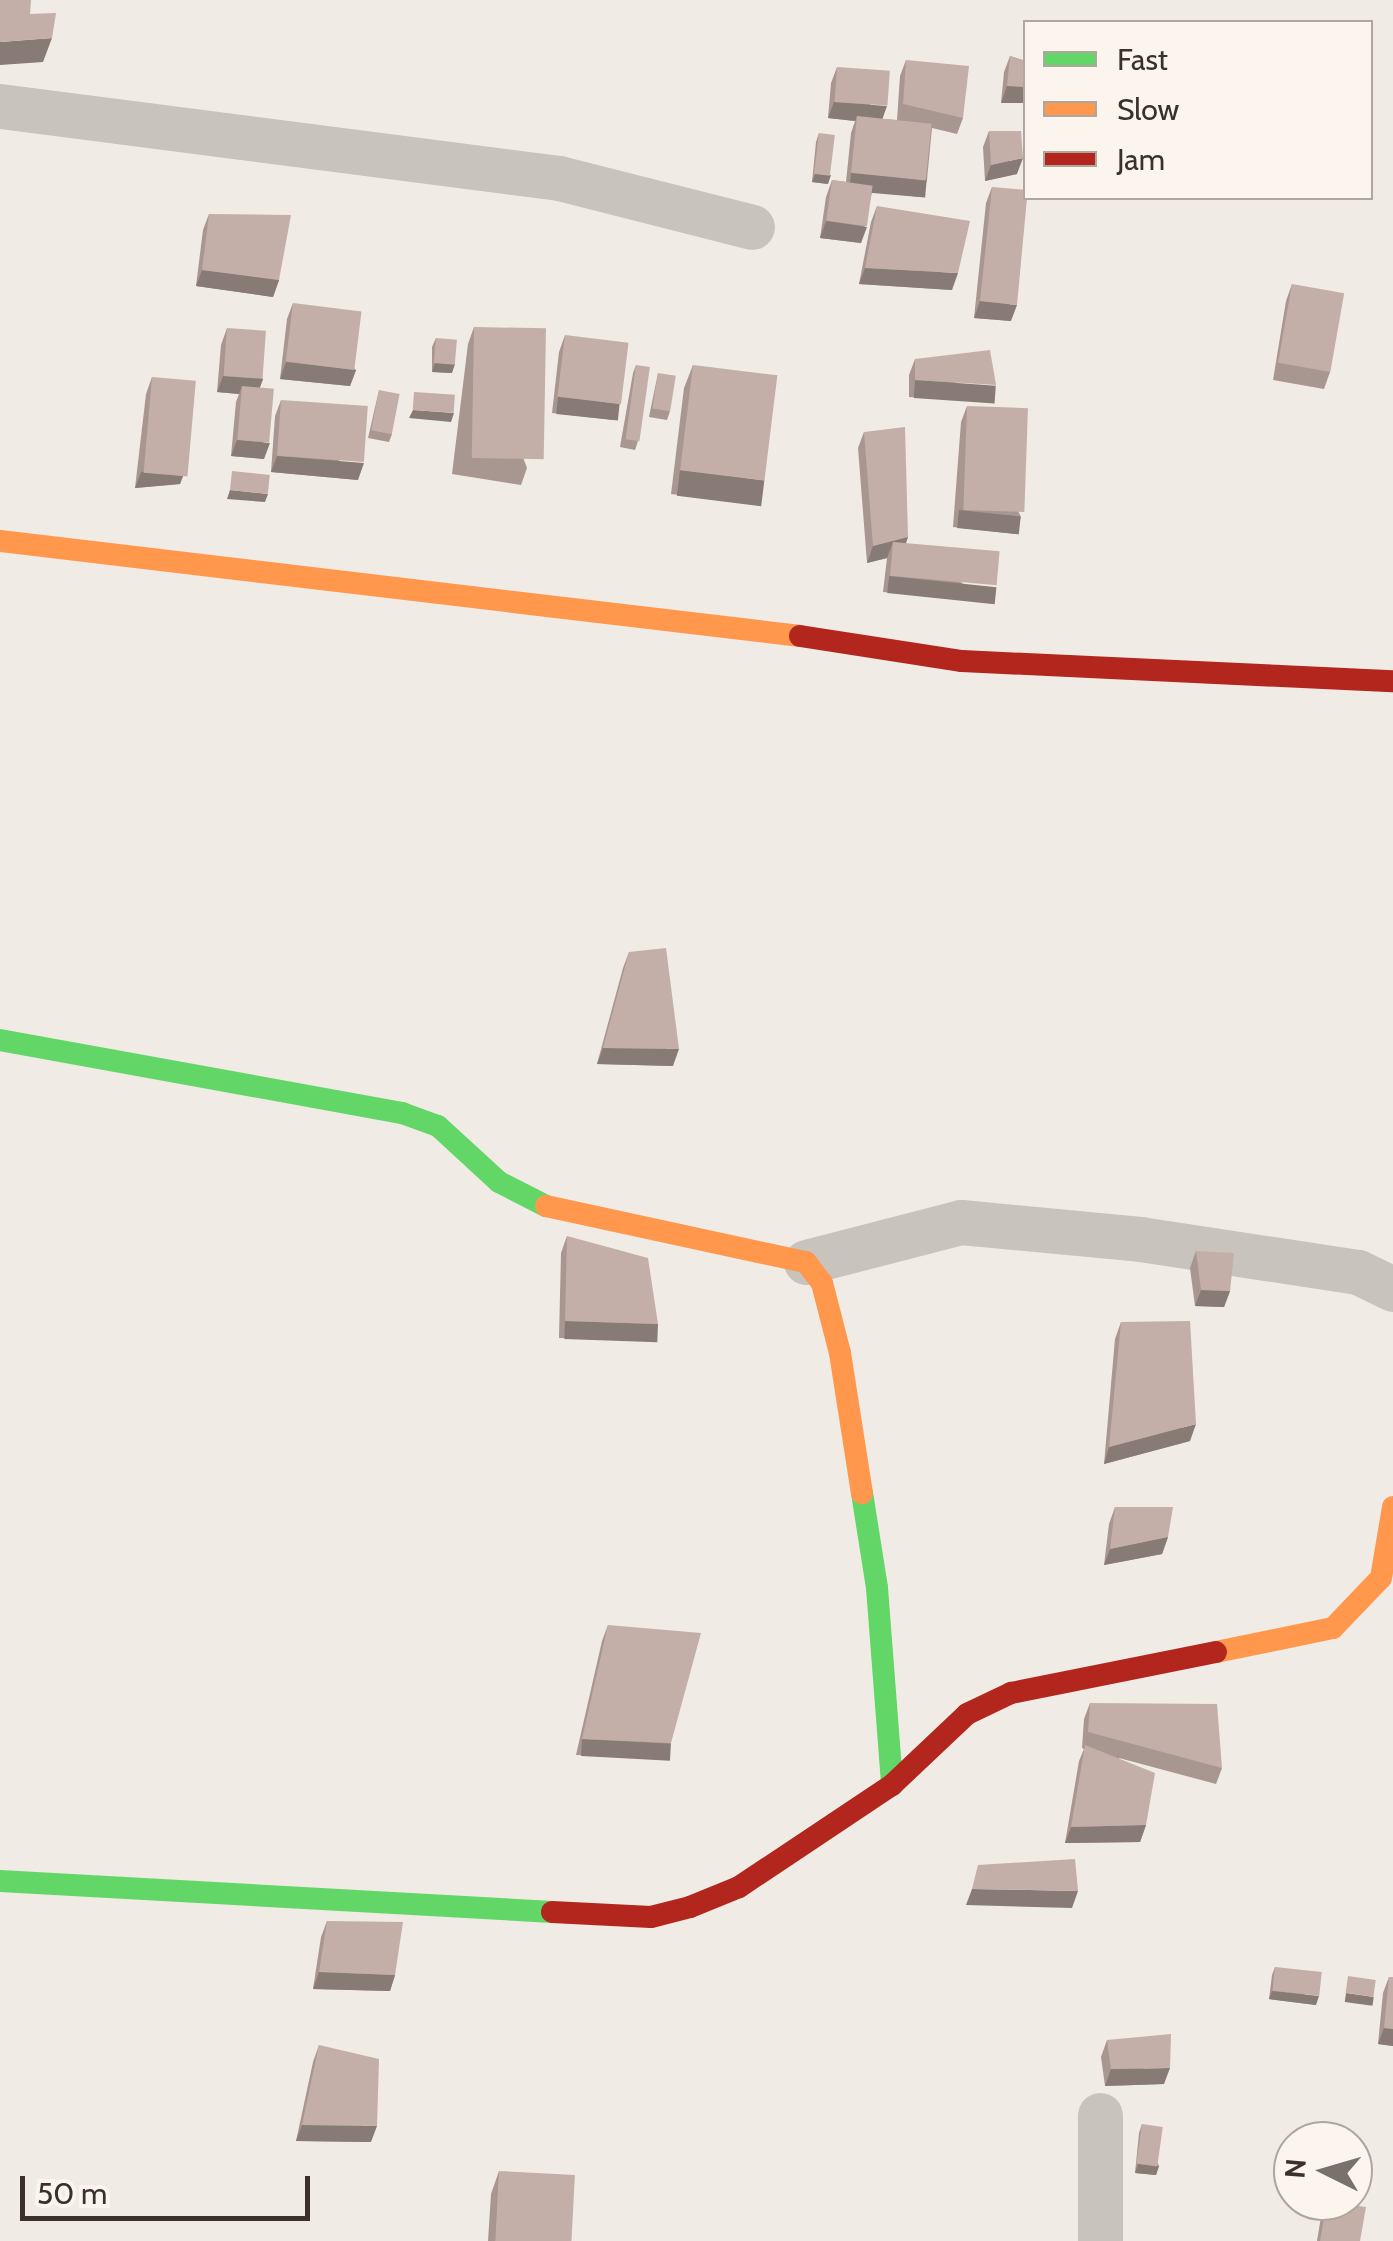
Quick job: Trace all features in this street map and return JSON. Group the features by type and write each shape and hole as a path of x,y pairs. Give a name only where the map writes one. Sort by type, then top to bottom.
{"street":[{"path":"0,106 558,178 752,227"},
{"path":"0,541 776,633 962,661 1393,681"},
{"path":"0,1040 402,1112 438,1126 499,1182 549,1207 806,1262 961,1222 1140,1239 1358,1272 1393,1290"},
{"path":"806,1262 822,1283 844,1372 877,1588 892,1785"},
{"path":"0,1881 652,1917 739,1887 892,1785 966,1714 1011,1693 1333,1628 1381,1578 1393,1508"},
{"path":"1100,2115 1100,2241"}],"building":[{"path":"0,0 31,0 30,14 56,13 52,38 0,42"},
{"path":"1010,56 1023,60 1023,87 1007,86"},
{"path":"906,60 969,66 963,118 903,104"},
{"path":"837,67 890,71 887,106 835,102"},
{"path":"857,116 932,124 926,181 851,173"},
{"path":"989,131 1021,131 1023,158 991,165"},
{"path":"819,133 835,135 830,176 814,174"},
{"path":"832,180 873,186 867,226 826,221"},
{"path":"992,187 1023,190 1023,200 1027,200 1017,305 980,301"},
{"path":"877,206 970,221 958,273 865,268"},
{"path":"209,214 291,215 279,280 202,270"},
{"path":"1292,284 1344,293 1330,372 1278,363"},
{"path":"293,303 361,311 354,370 286,362"},
{"path":"474,327 546,328 544,459 472,458"},
{"path":"227,328 266,331 263,379 224,376"},
{"path":"565,335 629,343 621,404 557,397"},
{"path":"436,338 457,340 455,365 434,363"},
{"path":"990,350 996,385 915,380 915,359"},
{"path":"636,365 650,367 639,441 626,439"},
{"path":"693,365 777,375 764,481 680,470"},
{"path":"658,373 676,376 670,411 652,409"},
{"path":"152,377 196,381 187,476 144,473"},
{"path":"242,386 274,389 269,443 237,440"},
{"path":"379,390 400,394 392,434 371,430"},
{"path":"414,392 455,395 454,413 413,410"},
{"path":"281,400 368,406 364,462 277,456"},
{"path":"967,406 1028,408 1024,512 963,510"},
{"path":"905,427 908,537 873,546 864,432"},
{"path":"232,471 270,475 268,494 230,490"},
{"path":"893,542 1000,551 997,585 890,576"},
{"path":"666,948 679,1049 603,1048 629,952"},
{"path":"567,1236 648,1258 658,1324 565,1321"},
{"path":"1196,1251 1234,1253 1230,1291 1201,1290"},
{"path":"1190,1321 1196,1424 1109,1447 1121,1322"},
{"path":"1115,1507 1173,1507 1168,1537 1110,1549"},
{"path":"608,1625 701,1633 671,1743 582,1739"},
{"path":"1090,1703 1217,1704 1222,1768 1088,1732"},
{"path":"1085,1745 1155,1773 1146,1825 1071,1827"},
{"path":"1075,1859 1078,1891 972,1889 978,1865"},
{"path":"327,1921 403,1922 395,1975 319,1972"},
{"path":"1275,1967 1322,1972 1319,1996 1272,1991"},
{"path":"1348,1976 1376,1980 1373,1997 1346,1993"},
{"path":"1389,1977 1393,1977 1393,2029 1384,2028"},
{"path":"1171,2034 1170,2068 1111,2069 1107,2040"},
{"path":"319,2045 379,2059 377,2126 302,2125"},
{"path":"1142,2124 1163,2127 1157,2167 1136,2164"},
{"path":"499,2171 575,2175 571,2241 495,2241"},
{"path":"1324,2221 1364,2221 1360,2241 1320,2241"}],"traffic: fast":[{"path":"0,1040 402,1113 438,1126 499,1182 546,1206"},
{"path":"862,1493 877,1588 892,1785"},
{"path":"0,1881 552,1912"}],"traffic: slow":[{"path":"0,541 800,636"},
{"path":"546,1206 806,1262 822,1283 840,1353 862,1493"},
{"path":"1216,1652 1333,1628 1381,1578 1393,1507"}],"traffic: jam":[{"path":"800,636 962,661 1393,681"},
{"path":"552,1912 651,1917 690,1907 739,1887 892,1785 967,1714 1011,1693 1216,1652"}]}
